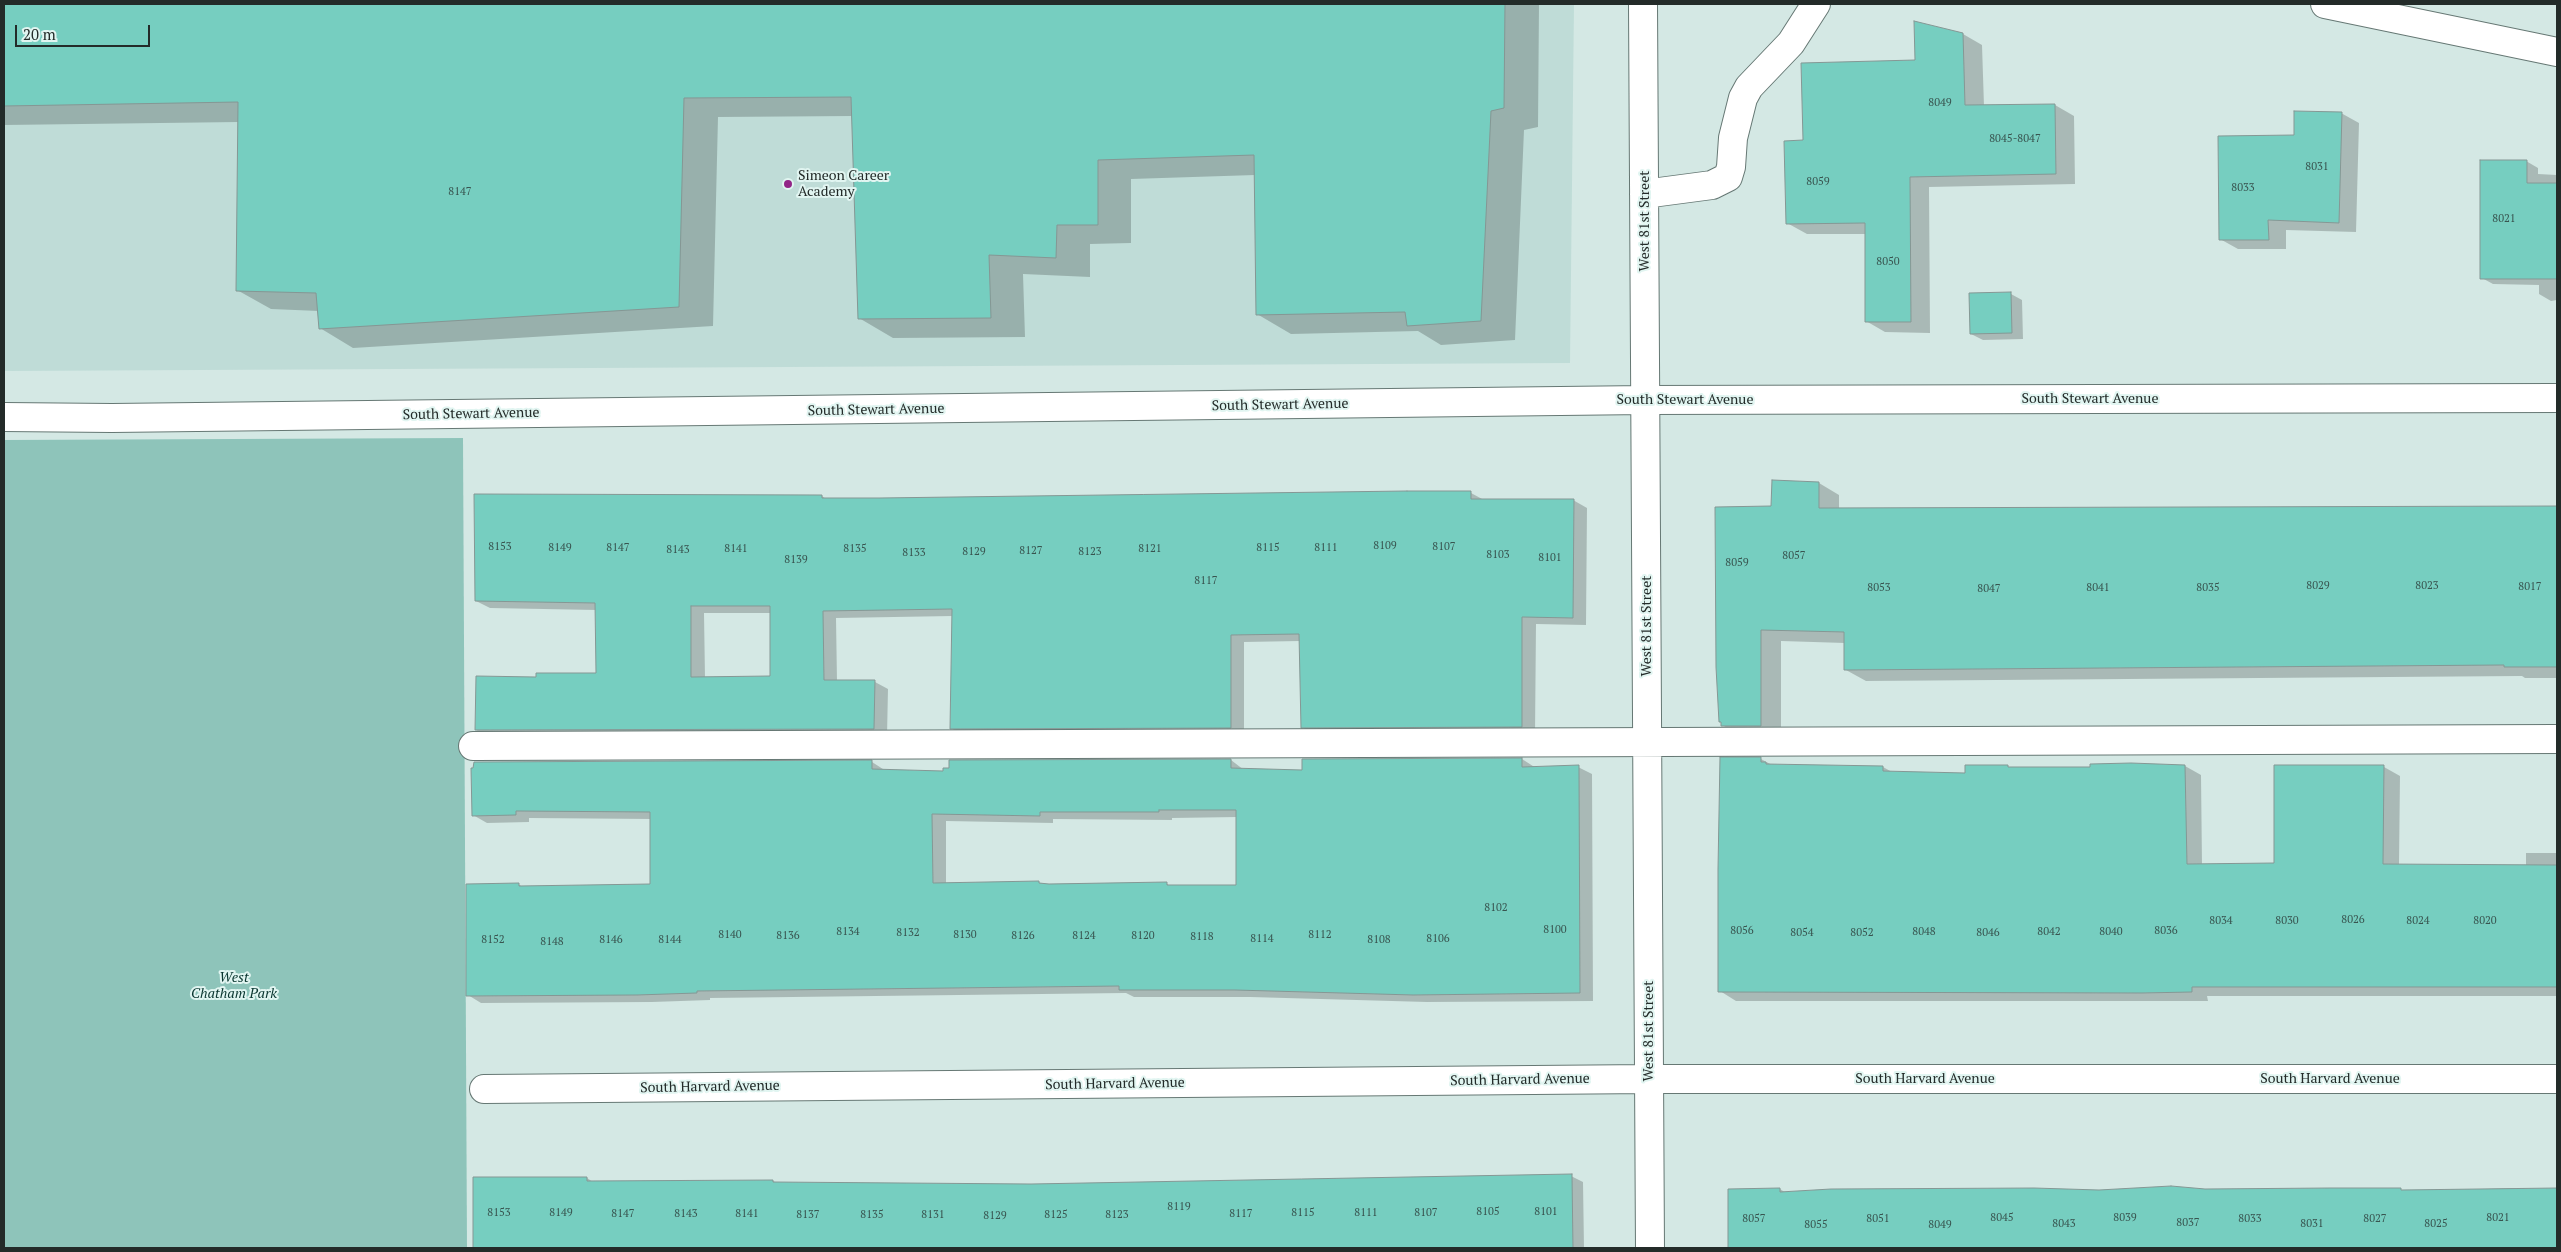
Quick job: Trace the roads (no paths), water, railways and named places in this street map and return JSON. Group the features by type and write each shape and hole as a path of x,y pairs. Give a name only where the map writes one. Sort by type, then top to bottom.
{"street":[{"name":"West 81st Street","path":"1643,4 1650,1248"},
{"path":"1644,194 1712,184 1728,177 1736,124 1743,98 1749,87 1791,43 1816,4"},
{"path":"2325,4 2557,52"},
{"name":"South Stewart Avenue","path":"4,417 429,415 1645,400 2557,398"},
{"path":"473,746 2557,740"},
{"name":"South Harvard Avenue","path":"484,1089 1649,1079 2557,1079"}],"place":[{"name":"Simeon Career Academy","path":"788,184"}],"park label":[{"name":"West Chatham Park","path":"234,986"}]}
